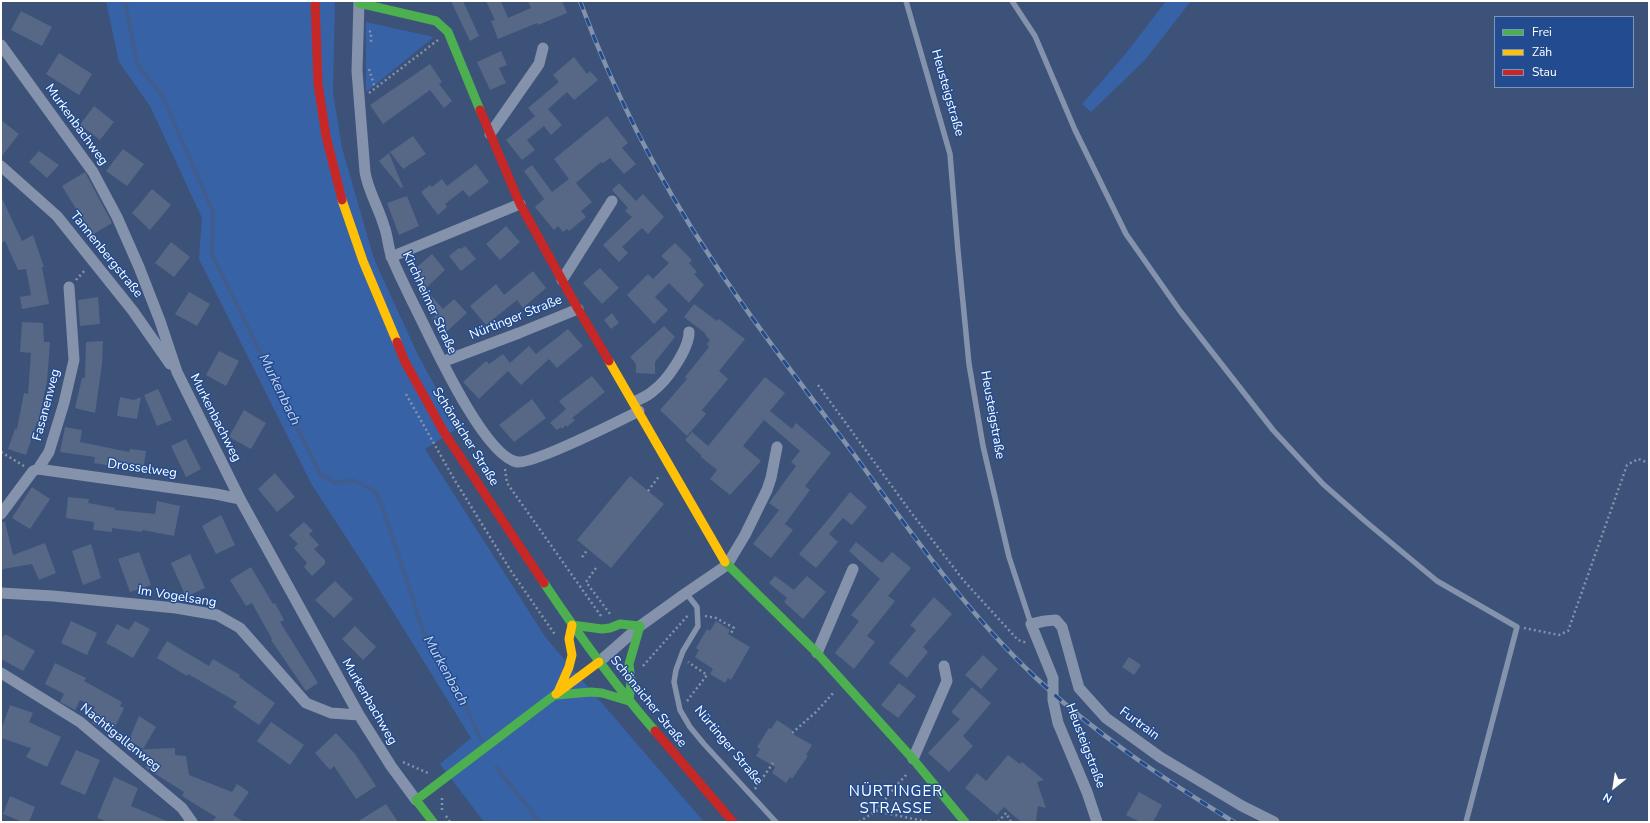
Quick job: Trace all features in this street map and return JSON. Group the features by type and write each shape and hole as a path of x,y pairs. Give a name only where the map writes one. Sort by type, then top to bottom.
{"street":[{"name":"Schönaicher Straße","path":"315,1 318,84 326,136 340,194 363,261 405,362 446,434 572,625 629,701 733,822"},
{"path":"359,2 436,21 448,32"},
{"name":"Kirchheimer Straße","path":"359,2 357,71 366,179 384,226 391,257 442,362 480,429 504,454 515,462 524,462 541,456 637,406"},
{"name":"Nürtinger Straße","path":"448,32 520,204 578,308 637,406 728,565 817,653 915,761 965,822"},
{"name":"Murkenbachweg","path":"1,46 93,172 117,217 139,267 160,321 176,372 240,499 359,715 390,766 433,822"},
{"path":"490,134 539,64 544,48"},
{"name":"Tannenbergstraße","path":"1,166 57,216 132,311 176,372"},
{"name":"Nürtinger Straße","path":"562,280 612,201"},
{"path":"391,257 520,204"},
{"name":"Fasanenweg","path":"1,514 49,452 64,402 74,360 69,287"},
{"name":"Nürtinger Straße","path":"442,362 519,333 578,308"},
{"path":"637,406 668,376 684,351 689,338 689,332"},
{"path":"416,800 599,662 640,626 728,565 745,536 771,478 777,447"},
{"name":"Drosselweg","path":"36,470 216,494 240,499"},
{"path":"817,653 853,569"},
{"name":"Im Vogelsang","path":"1,593 52,596 176,608 217,615 240,628 306,703 331,713 359,715"},
{"name":"Furtrain","path":"1031,624 1056,620 1062,627 1079,688 1106,718 1160,757 1242,806 1274,822"},
{"path":"556,695 569,667 572,655 569,639 572,625 602,629 620,624 640,626"},
{"name":"Heusteigstraße","path":"1031,624 1053,678 1053,700 1058,723 1088,792 1097,822"},
{"path":"556,695 591,692 629,701 631,681 629,664 640,626"},
{"path":"915,761 947,681 944,666"},
{"name":"Nachtigallenweg","path":"1,673 80,722 182,808 192,822"}],"lane":[{"name":"Heusteigstraße","path":"906,1 950,154 969,364 983,446 1009,557 1031,624"},
{"path":"1012,1 1035,36 1071,122 1126,234 1180,311 1273,430 1323,484 1437,581 1517,627 1466,822"},
{"path":"686,593 697,607"},
{"name":"Nürtinger Straße","path":"697,607 698,626 681,657 676,670 674,682 680,710 690,727 776,822"}],"path":[{"path":"360,100 448,32"},
{"path":"69,287 93,261"},
{"path":"818,385 910,511 964,581 1018,640 1039,646"},
{"path":"1,452 36,470"},
{"path":"504,454 507,482 604,619 602,629"},
{"path":"1517,627 1559,635 1568,631 1627,465 1638,459 1649,463"},
{"path":"648,491 669,464"},
{"path":"582,557 588,549"},
{"path":"596,568 586,582 612,617 604,619"},
{"path":"640,669 683,619 697,607"},
{"path":"697,617 716,618 734,628 730,635"},
{"path":"680,710 707,675 681,657"},
{"path":"792,733 816,712 843,682"},
{"path":"399,761 431,774 445,789 441,801 442,811 450,822"},
{"path":"859,822 876,811 915,761"},
{"path":"751,796 773,763"},
{"path":"876,811 928,822"},
{"path":"998,822 1006,813 1011,822"}],"shaded area":[{"path":"106,1 335,1 333,92 342,148 374,259 418,355 458,428 425,449 546,638 704,822 484,822 440,764 471,738 366,568 312,485 199,259 202,218 150,106 119,62"},
{"path":"1166,1 1191,1 1145,60 1091,112 1082,104 1127,52"},
{"path":"366,22 434,37 366,92"}],"building":[{"path":"451,1 463,1 479,36 470,41"},
{"path":"486,1 501,1 508,18 531,8 528,1 562,1 567,13 538,25 537,23 498,39 491,21 495,20"},
{"path":"21,11 52,27 42,46 11,30"},
{"path":"501,51 507,65 499,68 506,83 490,90 477,62"},
{"path":"59,53 92,74 79,95 46,74"},
{"path":"574,57 587,74 590,71 598,80 574,100 567,92 548,109 562,125 551,135 544,126 527,140 535,150 522,160 506,140 535,116 528,108 559,82 553,75"},
{"path":"430,64 442,82 439,84 452,101 444,108 430,90 383,124 370,105"},
{"path":"94,106 114,122 100,140 80,125"},
{"path":"607,116 628,143 622,148 636,164 624,174 610,158 603,163 601,162 576,183 592,202 581,211 586,217 569,231 567,229 563,232 558,226 554,230 535,207 544,199 524,171 532,165 552,192 569,179 554,159"},
{"path":"1,120 19,134 1,157"},
{"path":"413,136 426,154 403,169 390,152"},
{"path":"123,149 144,164 127,186 106,171"},
{"path":"39,151 59,165 47,178 29,162"},
{"path":"389,153 403,187 401,188 379,161"},
{"path":"476,164 489,182 469,197 463,190 445,204 447,207 438,215 421,192 430,185 432,187 442,179 447,186"},
{"path":"85,172 112,223 92,235 62,186"},
{"path":"619,183 636,201 643,194 664,217 648,234 642,228 622,247 628,253 619,262 603,245 632,217 625,211 628,208 612,190"},
{"path":"152,189 171,205 150,230 132,213"},
{"path":"1,196 22,241 33,235 44,267 42,267 49,304 22,309 20,297 31,295 26,269 18,270 5,241 1,243"},
{"path":"407,196 419,226 399,235 387,203"},
{"path":"506,226 520,242 500,260 486,244"},
{"path":"171,242 190,257 174,277 155,263"},
{"path":"675,243 692,260 689,263 697,272 694,274 704,285 689,303 669,283 655,297 668,310 654,324 627,295 648,274 653,279 669,263 661,256"},
{"path":"465,246 476,259 461,271 449,256 459,248 461,249"},
{"path":"432,254 445,270 423,291 410,273"},
{"path":"600,268 619,288 602,304 583,283"},
{"path":"533,271 546,288 523,308 517,300 486,325 470,306 496,284 504,295"},
{"path":"427,291 443,309 454,299 467,313 445,333 432,319 436,315 420,297"},
{"path":"189,292 210,304 197,326 175,314"},
{"path":"98,297 100,324 80,326 78,300"},
{"path":"694,304 717,321 719,319 745,339 719,371 728,379 702,410 706,414 687,436 660,410 687,379 685,377 709,347 707,344 710,340 705,335 706,334 684,317"},
{"path":"612,313 619,323 611,329 604,320"},
{"path":"22,322 43,323 44,342 50,342 47,382 38,423 37,422 26,455 8,449 15,429 17,429 24,393 28,394 31,353 20,352"},
{"path":"664,326 675,337 655,362 655,374 636,373 636,364 630,357"},
{"path":"568,329 583,346 557,368 549,359 521,385 508,371 479,399 463,382 486,361 489,364 503,354 510,363 529,346 536,354"},
{"path":"103,341 102,364 95,413 75,408 82,378 85,378 86,342"},
{"path":"219,351 239,361 226,386 206,375"},
{"path":"592,376 605,392 572,418 575,420 567,427 566,425 562,429 561,427 557,430 550,423 566,409 559,401"},
{"path":"765,377 785,393 770,411 792,429 796,423 831,453 805,486 810,490 785,524 793,530 771,558 753,544 779,510 769,503 796,466 791,462 800,451 764,420 743,446 761,461 730,495 710,479 717,470 701,457 701,455 685,440 692,432 708,446"},
{"path":"158,389 172,420 157,426 144,395"},
{"path":"120,397 134,400 141,397 137,419 117,416"},
{"path":"532,399 546,418 514,442 499,425"},
{"path":"244,410 266,423 251,449 229,437"},
{"path":"65,427 82,430 80,442 129,452 130,449 146,451 143,471 94,463 95,457 60,452"},
{"path":"186,439 201,469 186,477 171,446"},
{"path":"275,473 295,497 277,512 258,489"},
{"path":"630,476 664,504 611,568 577,540"},
{"path":"32,487 50,499 30,529 12,518"},
{"path":"850,492 867,507 852,525 843,518 829,534 838,542 816,568 799,554"},
{"path":"68,497 89,499 88,503 115,508 115,510 155,514 157,501 180,506 174,536 142,530 142,532 112,528 112,532 93,530 94,522 66,518"},
{"path":"221,515 235,545 216,554 202,526"},
{"path":"1,522 5,522 13,555 45,543 56,573 39,580 32,564 3,569 1,573"},
{"path":"304,522 313,531 309,534 319,545 314,549 325,560 325,564 312,576 304,567 307,563 294,548 298,544 289,535"},
{"path":"856,542 882,563 892,552 911,568 888,596 895,601 867,636 875,642 854,669 835,653 859,621 851,615 880,579 849,551"},
{"path":"91,544 101,578 83,585 72,551"},
{"path":"139,552 151,585 130,592 118,559"},
{"path":"190,554 205,588 186,597 171,563"},
{"path":"251,567 273,604 275,603 284,620 280,622 318,683 306,691 271,640 272,639 252,603 246,606 230,580"},
{"path":"775,576 794,590 807,576 826,592 803,619 784,602 787,598 769,583"},
{"path":"335,581 353,599 334,618 315,600"},
{"path":"934,597 952,614 923,647 928,652 907,678 889,663 916,630 910,625"},
{"path":"71,621 97,633 87,655 61,643"},
{"path":"135,621 150,629 133,658 106,643 117,624 129,630"},
{"path":"716,621 730,630 728,634 750,647 731,680 728,678 725,683 710,674 713,669 695,657 699,650 696,648 707,629 710,631"},
{"path":"355,626 376,647 363,660 342,639"},
{"path":"5,634 35,651 23,671 1,659 1,640"},
{"path":"167,641 209,666 213,659 240,675 239,677 275,703 259,725 233,707 237,702 188,674 187,676 157,658"},
{"path":"983,655 998,669 981,689 965,675"},
{"path":"1129,657 1141,665 1134,675 1122,667"},
{"path":"55,663 86,678 84,681 122,702 120,706 124,708 113,731 108,728 107,731 92,723 96,716 91,714 95,707 80,700 75,710 60,702 64,694 45,684"},
{"path":"899,683 916,696 898,718 881,705"},
{"path":"972,687 991,703 963,736 973,746 949,772 928,753 960,719 951,712"},
{"path":"10,705 33,713 29,722 61,737 47,767 26,757 31,748 1,738 1,730"},
{"path":"139,716 156,727 143,749 129,740"},
{"path":"777,720 792,730 791,733 812,745 806,755 808,756 792,779 790,777 786,783 772,773 775,767 756,756 760,749 757,747 769,728 771,729"},
{"path":"271,722 304,745 290,765 257,741"},
{"path":"336,733 355,754 376,786 356,799 334,766 330,770 315,753"},
{"path":"175,748 175,755 186,756 189,775 232,792 237,784 249,792 233,815 244,822 212,822 216,817 182,796 184,792 146,768 149,762 126,750"},
{"path":"76,750 100,760 85,795 60,784"},
{"path":"1008,755 1020,764 1022,762 1044,780 1037,782 1046,808 1038,806 1036,822 1021,822 1004,807 997,815 965,788 977,773 986,781"},
{"path":"114,777 138,788 131,806 169,822 108,822 97,818"},
{"path":"1139,792 1162,805 1153,822 1140,822 1126,815"},
{"path":"10,796 35,807 29,822 22,822 3,814"},
{"path":"386,804 398,822 357,822"}],"waterway":[{"name":"Murkenbach","path":"125,1 137,64 162,95 213,212 212,255 321,475 335,483 353,480 376,492 385,514 425,637 455,685 481,739"},
{"name":"Murkenbach","path":"496,767 540,822"}],"railway":[{"path":"580,1 622,101 655,165 692,228 728,283 763,332 939,570 1009,652 1058,698 1131,755 1234,822"}],"traffic: fast":[{"path":"359,3 436,21 448,32 480,110"},
{"path":"725,562 817,653 913,759 965,822"},
{"path":"544,583 597,658 655,731"},
{"path":"572,625 602,629 620,624 640,626 629,664 631,681 629,701"},
{"path":"556,695 591,692 602,693 629,701"},
{"path":"433,822 416,800 556,694"}],"traffic: slow":[{"path":"342,200 363,261 397,342"},
{"path":"609,361 725,562"},
{"path":"558,692 569,667 572,655 569,639 572,625"},
{"path":"556,694 599,662"}],"traffic: jam":[{"path":"315,1 318,84 326,136 342,200"},
{"path":"480,110 520,204 578,309 609,361"},
{"path":"397,342 405,362 445,434 544,583"},
{"path":"655,731 733,822"}],"district":[{"name":"NÜRTINGER STRASSE","path":"896,800"}]}
